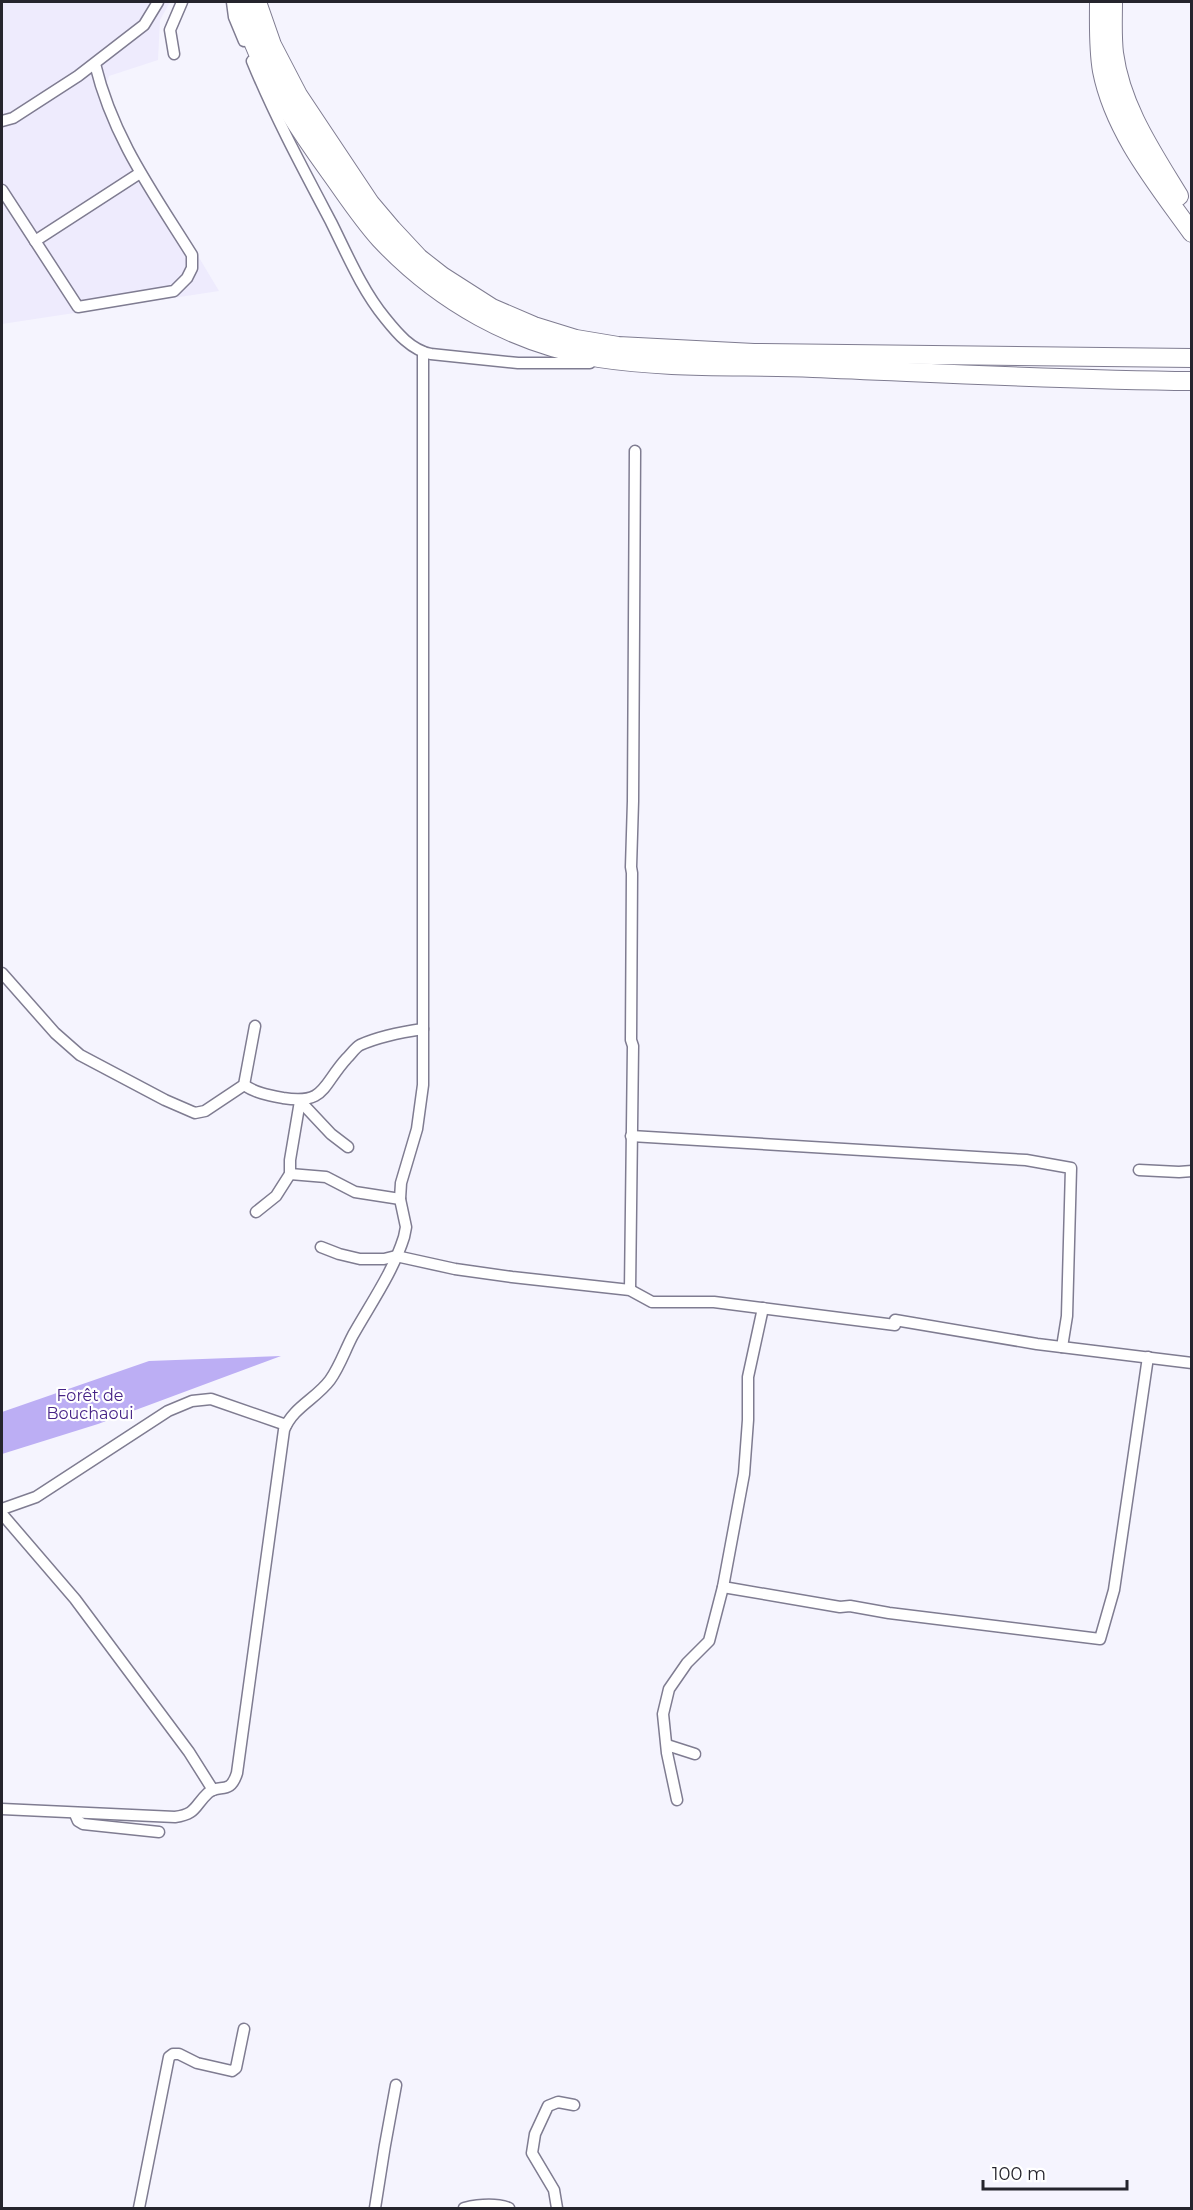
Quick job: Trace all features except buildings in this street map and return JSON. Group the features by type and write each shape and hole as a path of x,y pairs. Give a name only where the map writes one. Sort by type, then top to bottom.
{"highway":[{"path":"240,2 254,44 293,116 320,158 378,237 424,281 471,313 497,326 560,349 597,358 638,363 812,368 944,375 1191,381"},
{"path":"257,2 272,45 298,95 377,212 419,258 442,276 492,308 534,326 576,339 629,347 766,353 1191,358"},
{"path":"1099,2 1099,52 1111,102 1144,166 1191,233"},
{"path":"1113,2 1114,53 1126,99 1136,125 1191,214"}],"street":[{"path":"2,121 14,118 95,64 144,25 158,2"},
{"path":"174,54 170,30 182,2"},
{"path":"232,2 234,17 269,103 363,284 384,317 410,345 423,352 518,363 638,363"},
{"path":"2,190 78,307 174,291 187,278 192,268 192,255 140,173 114,124 103,98 95,64"},
{"path":"35,241 140,173"},
{"path":"2,1809 175,1817 193,1811 213,1790 229,1786 237,1773 286,1425 296,1410 316,1395 330,1380 375,1299 404,1237 406,1227 400,1199 404,1170 411,1152 421,1107 423,1029 423,352"},
{"path":"630,1290 635,451"},
{"path":"2,973 55,1033 80,1055 165,1100 195,1113 204,1111 243,1085 255,1026"},
{"path":"243,1085 256,1093 300,1101 314,1098 322,1092 337,1069 358,1046 397,1033 423,1029"},
{"path":"300,1101 330,1134 348,1147"},
{"path":"256,1212 276,1196 290,1174 290,1160 300,1101"},
{"path":"631,1136 1026,1160 1071,1168 1067,1316 1062,1347"},
{"path":"1139,1170 1191,1171"},
{"path":"290,1174 326,1177 355,1192 400,1199"},
{"path":"321,1247 360,1259 384,1259 396,1256 490,1274 630,1290 652,1302 714,1302 895,1323 1191,1363"},
{"path":"677,1800 663,1714 669,1689 687,1662 709,1641 723,1587 744,1474 748,1377 763,1308"},
{"path":"723,1587 840,1607 850,1606 889,1613 1100,1639 1114,1590 1149,1357"},
{"path":"2,1509 36,1497 168,1411 192,1401 211,1399 286,1425"},
{"path":"2,1514 75,1599 189,1752 213,1790"},
{"path":"667,1745 695,1754"},
{"path":"75,1814 78,1821 83,1824 159,1832"},
{"path":"139,2208 169,2057 179,2054 197,2063 232,2071 236,2068 244,2029"},
{"path":"375,2208 381,2162 385,2155 396,2085"},
{"path":"557,2208 554,2190 532,2153 535,2133 549,2106 558,2102 574,2104"},
{"path":"464,2208 474,2205 508,2208"}],"shaded area":[{"path":"2,2 170,2 160,20 158,60 109,76 105,89 116,119 219,291 2,324"}],"green space":[{"name":"Forêt de Bouchaoui","path":"281,1356 98,1424 2,1454 2,1412 149,1361"}]}
